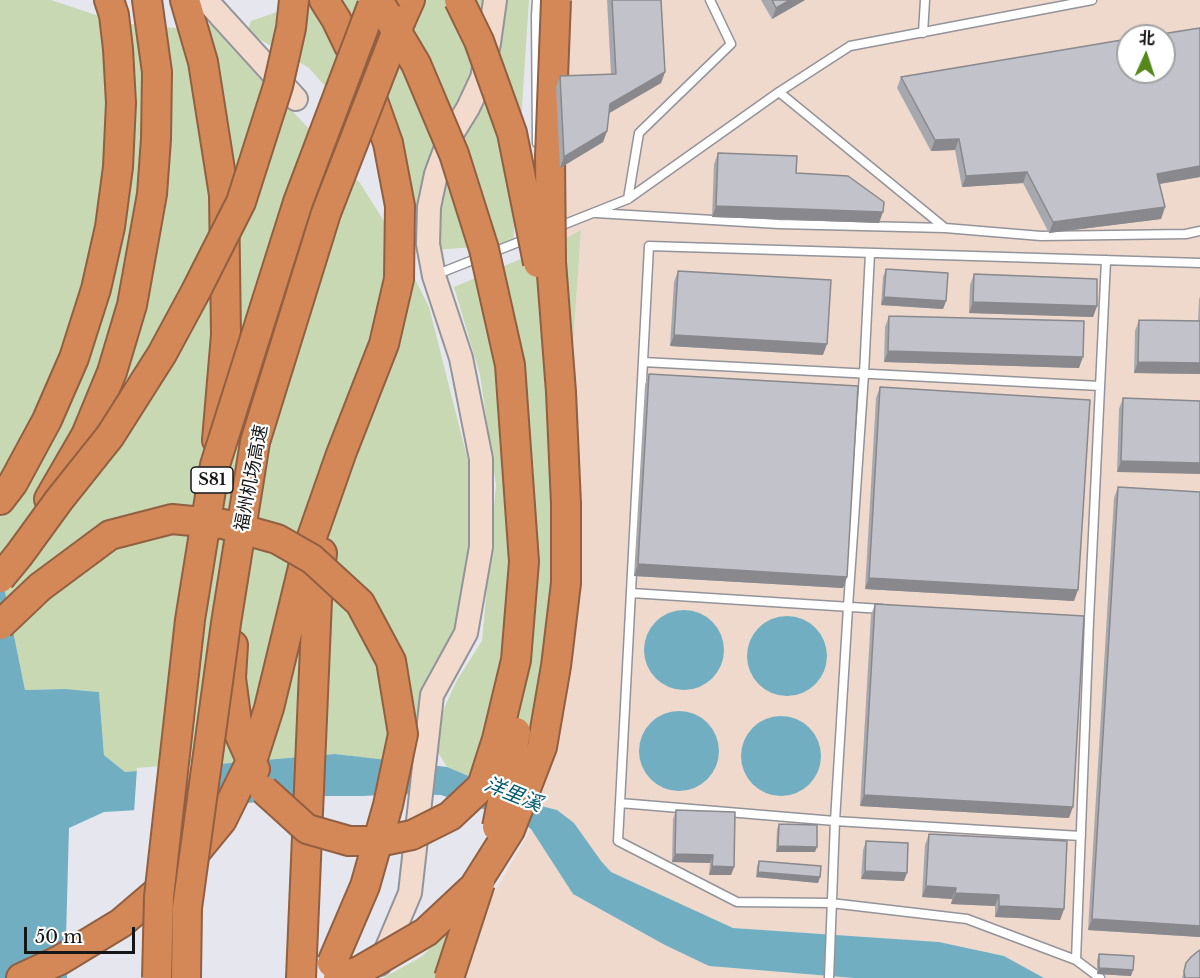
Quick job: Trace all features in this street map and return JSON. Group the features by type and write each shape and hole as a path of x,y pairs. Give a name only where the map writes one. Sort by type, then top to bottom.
{"highway":[{"path":"4,495 47,420 74,358 96,289 110,227 118,167 121,103 114,15 109,0"},
{"path":"0,573 43,510 86,435 112,372 132,305 152,194 156,139 157,72 147,0"},
{"path":"185,0 203,62 224,195 226,335 215,465"},
{"path":"0,578 110,436 162,354 196,291 241,202 278,86 291,28 294,0"},
{"path":"21,978 60,960 121,923 176,876 222,820 254,755 269,708 307,551 341,454 384,344 399,279 400,206 388,143 366,81 336,19 324,0"},
{"path":"236,572 231,678 238,731 264,790 307,829 349,841 383,841 412,835 450,816 482,786 497,739 516,660 524,562 510,365 484,249 454,154 416,64 377,0"},
{"name":"福州机场高速","path":"157,978 159,897 190,620 215,465 298,202 377,0"},
{"path":"400,0 426,47 456,110 489,206 511,298 529,390 537,472 538,565 532,652 494,840 449,978"},
{"name":"福州机场高速","path":"186,978 187,908 226,623 236,572 255,442 326,213 410,0"},
{"path":"459,0 479,40 512,132 561,392"},
{"path":"0,625 40,586 110,535 172,519 223,524 277,539 312,559 360,603 392,661 403,734 388,805 365,886 332,973 359,971 426,932 474,887 510,830 542,747 556,666 566,583 566,504 561,392 551,262 550,156 556,0"},
{"path":"301,978 317,600 325,527 341,454"}],"main road":[{"path":"206,0 296,99"},
{"path":"374,978 410,893 432,695 466,633 481,547 481,459 461,358 435,276 428,244 429,207 436,174 449,139 468,108 482,78 495,0"}],"lane":[{"path":"537,0 537,147"},
{"path":"628,199 639,133 731,44 710,0"},
{"path":"923,33 925,0"},
{"path":"435,276 628,199 779,92 850,46 1092,0"},
{"path":"779,92 945,228"},
{"path":"541,204 547,231"},
{"path":"592,213 779,224 945,228 1041,236 1186,234 1200,231"},
{"path":"1100,978 1076,960 968,919 831,903 737,902 618,841 649,246 1200,263"},
{"path":"829,978 835,821 870,253"},
{"path":"1076,960 1106,260"},
{"path":"643,362 1100,386"},
{"path":"631,593 894,609"},
{"path":"1077,619 1089,620"},
{"path":"620,802 835,821 1081,836"}],"shaded area":[{"path":"561,0 1200,0 1200,978 1044,978 1004,956 939,942 733,928 611,872 541,806 581,231 556,244"},
{"path":"531,829 573,894 709,966 854,978 463,978 480,914"}],"green space":[{"path":"0,0 51,0 120,23 175,28 215,24 247,63 360,183 394,237 429,307 471,473 470,587 454,640 421,690 413,764 335,754 125,772 104,755 99,692 65,689 25,690 0,567"},
{"path":"311,0 529,0 513,244 435,250 431,234 378,146 309,68 247,32 251,21"},
{"path":"581,230 541,806 447,767 438,752 441,715 457,680 482,641 496,485 480,375 454,287 556,244"},
{"path":"457,922 437,978 383,978 421,957"}],"water":[{"name":"洋里溪","path":"0,567 25,690 65,689 99,692 104,755 125,772 335,754 447,767 541,806 557,810 574,823 611,872 733,928 939,942 1004,956 1044,978 854,978 709,966 665,945 573,894 531,829 522,822 441,795 397,794 306,796 240,804 104,812 69,828 67,978 0,978"},
{"path":"684,610 699,613 712,622 721,635 724,650 721,665 712,678 699,687 684,690 669,687 656,678 647,665 644,650 647,635 656,622 669,613"},
{"path":"787,616 802,619 815,628 824,641 827,656 824,671 815,684 802,693 787,696 772,693 759,684 750,671 747,656 750,641 759,628 772,619"},
{"path":"679,711 694,714 707,723 716,736 719,751 716,766 707,779 694,788 679,791 664,788 651,779 642,766 639,751 642,736 651,723 664,714"},
{"path":"781,716 796,719 809,728 818,741 821,756 818,771 809,784 796,793 781,796 766,793 753,784 744,771 741,756 744,741 753,728 766,719"}],"pier":[{"path":"222,761 217,808 134,813 137,768"}],"building":[{"path":"612,0 661,0 665,72 610,104 607,131 564,157 560,76 616,74"},
{"path":"772,0 790,0 776,8"},
{"path":"1200,28 1200,166 1157,174 1165,207 1053,222 1027,172 966,176 959,139 935,140 901,77 1116,41 1116,84 1176,84 1176,32"},
{"path":"718,153 797,156 796,173 848,176 884,202 883,212 716,206"},
{"path":"886,269 948,273 946,301 884,297"},
{"path":"678,271 831,280 827,344 674,335"},
{"path":"974,274 1097,279 1097,306 973,302"},
{"path":"889,316 1084,321 1083,357 888,351"},
{"path":"1139,320 1200,321 1200,363 1138,362"},
{"path":"649,374 858,386 847,577 638,564"},
{"path":"880,387 1090,400 1078,590 869,578"},
{"path":"1123,398 1200,401 1200,463 1121,461"},
{"path":"1118,487 1200,492 1200,926 1092,919"},
{"path":"875,604 1084,616 1073,807 864,795"},
{"path":"676,810 735,812 734,867 712,866 713,855 675,854"},
{"path":"779,824 817,825 817,847 778,846"},
{"path":"929,834 1067,841 1064,909 999,906 999,895 955,893 956,888 926,886"},
{"path":"866,841 908,843 907,873 865,871"},
{"path":"759,861 821,866 820,877 758,872"},
{"path":"1200,950 1200,978 1185,978 1186,963"},
{"path":"1099,954 1134,956 1133,970 1099,968"}]}
